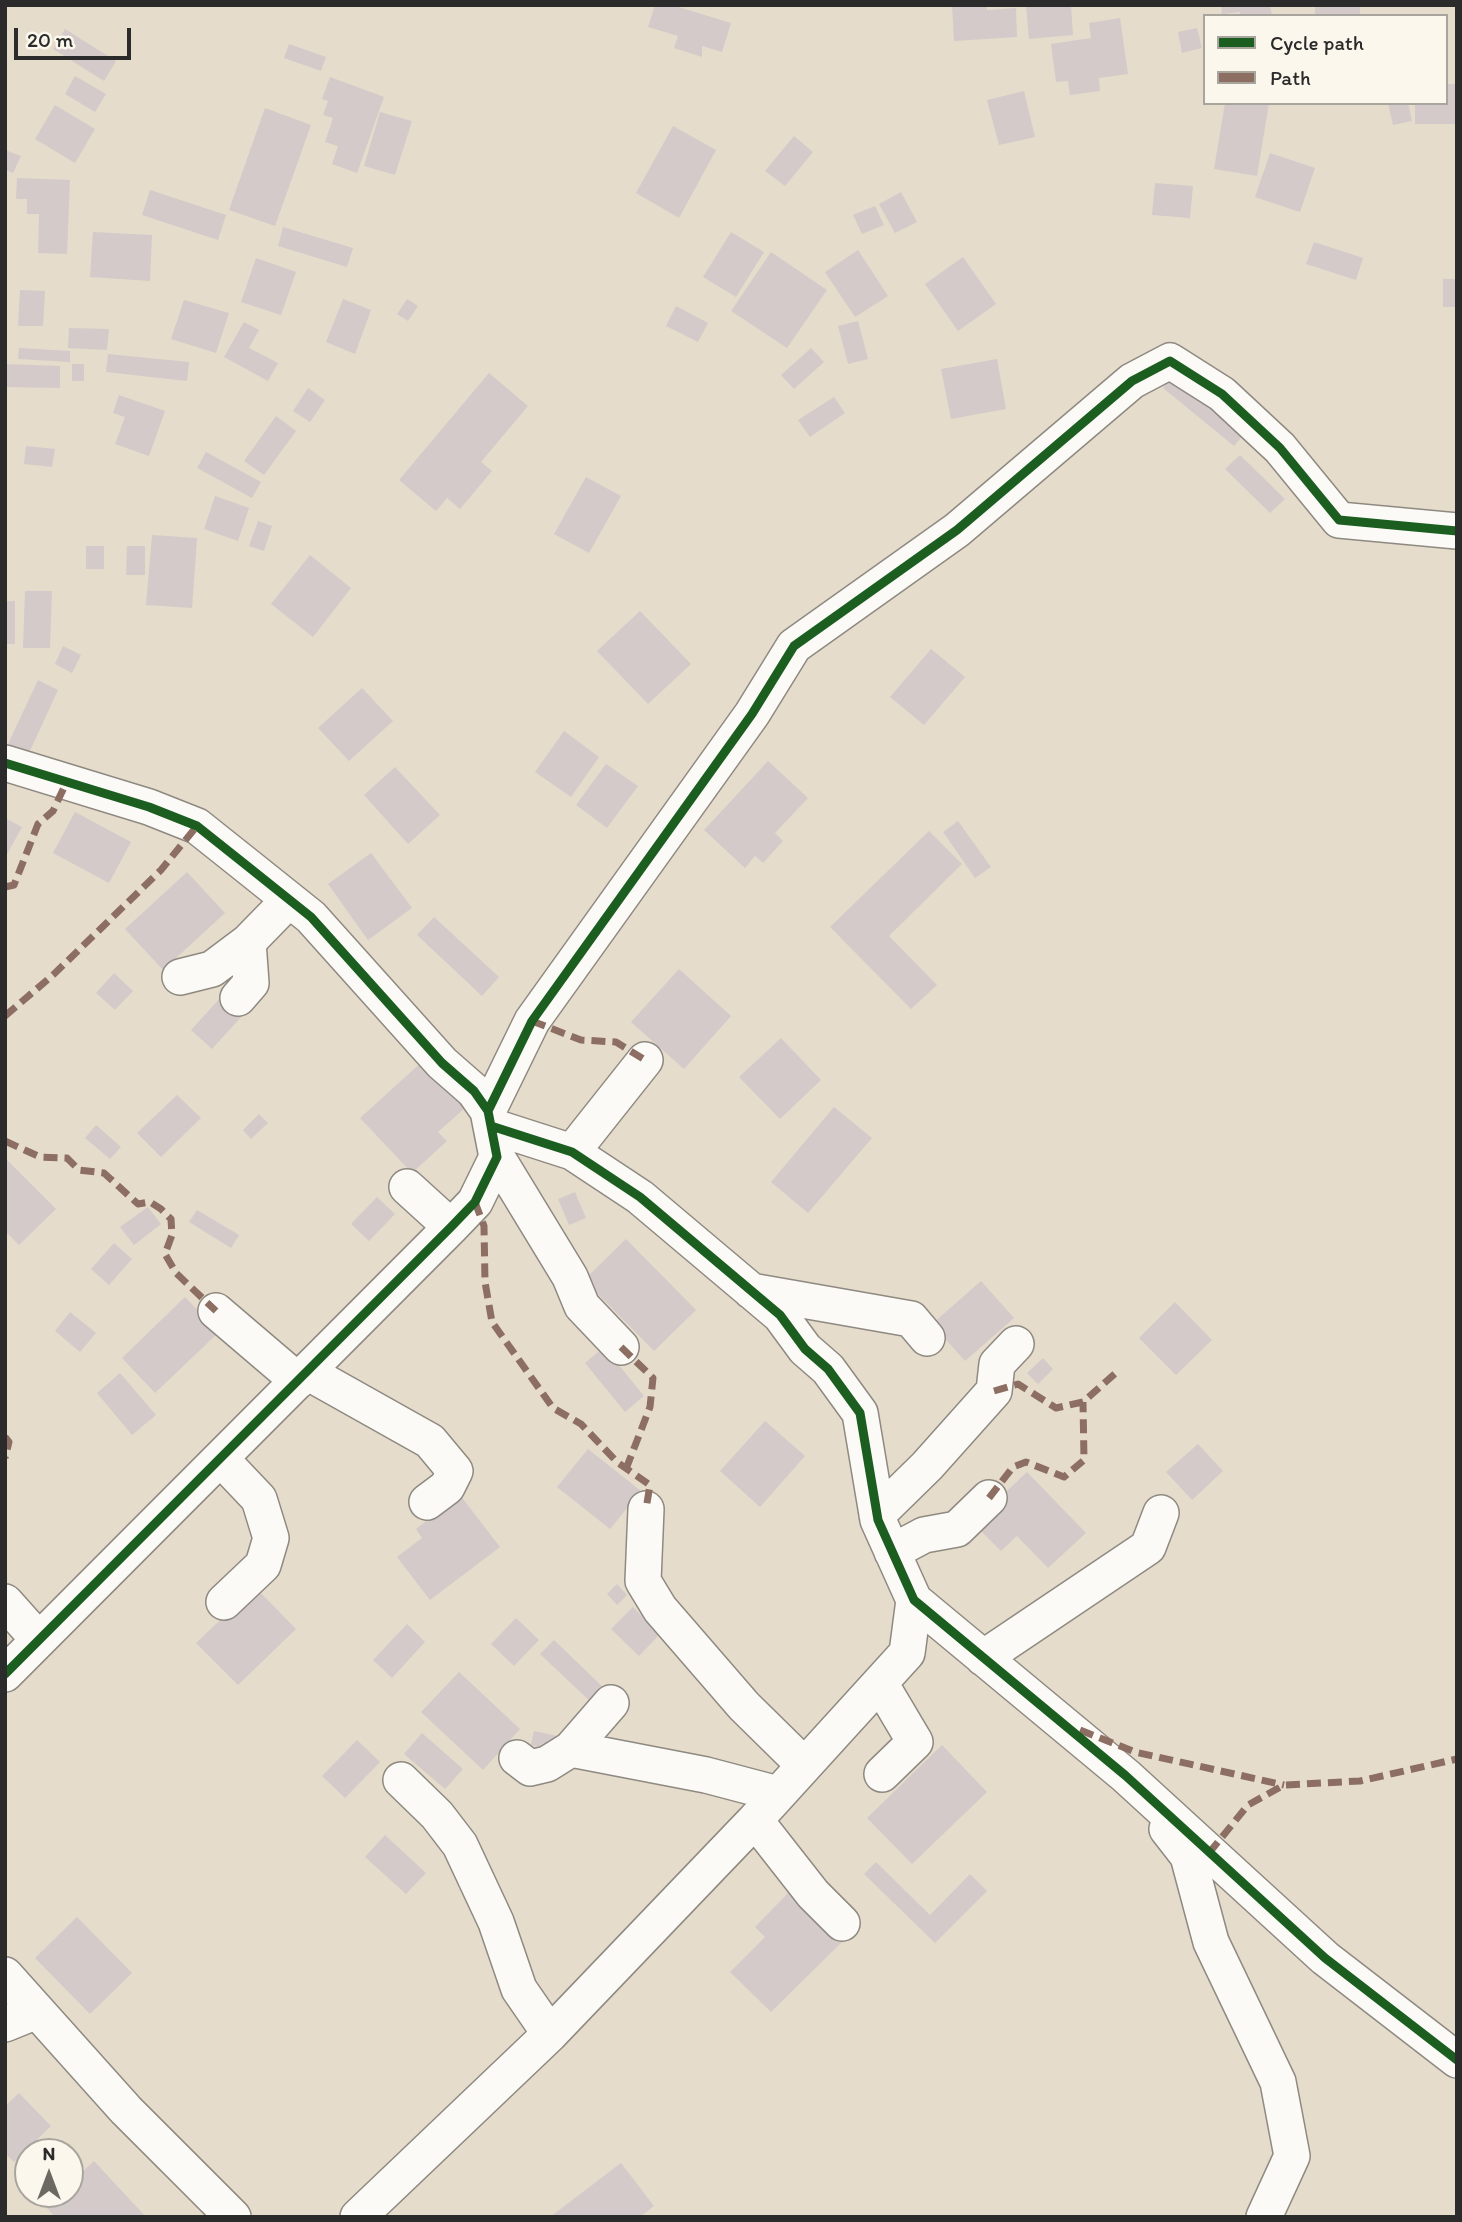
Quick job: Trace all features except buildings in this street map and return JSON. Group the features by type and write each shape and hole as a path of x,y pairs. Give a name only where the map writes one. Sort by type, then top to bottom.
{"street":[{"path":"5,1674 475,1202 492,1131 532,1021 752,714 794,646 957,530 1132,381 1170,361 1222,394 1280,448 1339,520 1457,531"},
{"path":"5,763 149,807 197,826 311,917 442,1063 474,1091 492,1131 570,1276 582,1306 621,1347"},
{"path":"180,976 212,969 248,942 289,900"},
{"path":"238,998 251,983 248,942"},
{"path":"572,1152 645,1060"},
{"path":"492,1131 572,1152 640,1196 780,1315 805,1349 828,1369 860,1413 877,1514 914,1600 1126,1776 1325,1958 1457,2060"},
{"path":"407,1188 451,1227"},
{"path":"751,1291 911,1319 927,1338"},
{"path":"216,1311 303,1376 430,1441 455,1471 447,1487 426,1502"},
{"path":"877,1514 927,1466 994,1391 998,1364 1016,1344"},
{"path":"221,1459 259,1499 271,1538 262,1566 224,1602"},
{"path":"892,1552 924,1535 957,1529 989,1498"},
{"path":"646,1509 643,1581 660,1609 744,1706 804,1765"},
{"path":"983,1658 1148,1547 1161,1513"},
{"path":"367,2213 551,2034 766,1807 907,1653 914,1600"},
{"path":"5,1602 39,1640"},
{"path":"880,1683 915,1742 882,1774"},
{"path":"517,1758 530,1768 547,1764 570,1749 611,1703"},
{"path":"570,1749 706,1775 766,1807 813,1894 842,1923"},
{"path":"1126,1776 1188,1856 1211,1942 1278,2081 1292,2156 1264,2217"},
{"path":"401,1780 437,1815 460,1845 496,1922 519,1989 551,2034"},
{"path":"5,1975 126,2110 233,2217"},
{"path":"5,2024 37,2011"}],"marked path":[{"path":"5,887 14,885 38,824 53,811 67,781"},
{"path":"5,1016 53,975 161,870 197,826"},
{"path":"532,1021 581,1040 616,1042 645,1060"},
{"path":"5,1141 40,1157 67,1158 79,1170 104,1173 138,1204 150,1202 161,1209 171,1219 172,1235 165,1254 176,1273 216,1311"},
{"path":"475,1202 484,1226 485,1282 492,1322 553,1408 581,1424 617,1462 650,1485 646,1509"},
{"path":"621,1347 653,1378 650,1407 626,1469"},
{"path":"994,1391 1018,1384 1056,1408 1083,1402 1118,1371"},
{"path":"989,1498 1013,1467 1026,1462 1064,1477 1084,1460 1083,1402"},
{"path":"5,1437 9,1442 5,1458"},
{"path":"1080,1730 1135,1752 1284,1785"},
{"path":"1209,1853 1248,1805 1284,1785 1360,1781 1457,1759"}],"cycle path":[{"path":"488,1111 532,1021 752,714 794,646 957,530 1132,381 1170,361 1222,394 1280,448 1339,520 1457,531"},
{"path":"5,763 149,807 197,826 311,917 442,1063 474,1091 488,1111 497,1157 475,1202 5,1674"},
{"path":"491,1126 572,1152 640,1197 780,1315 805,1349 828,1369 860,1413 878,1520 914,1600 1126,1776 1325,1958 1457,2060"}]}
